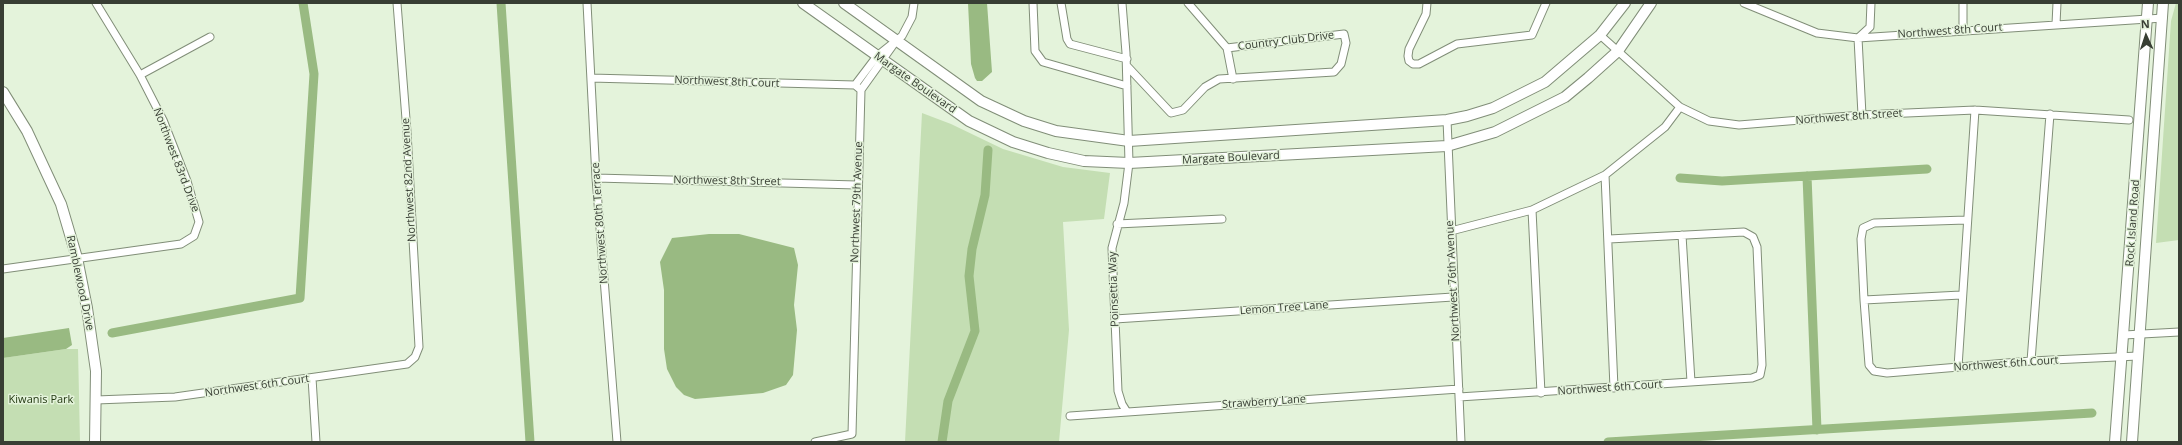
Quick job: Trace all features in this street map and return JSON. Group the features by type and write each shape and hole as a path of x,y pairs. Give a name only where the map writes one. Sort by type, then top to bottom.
{"street":[{"name":"Northwest 83rd Drive","path":"77,258 181,244 194,236 199,222 186,181 163,120 140,75 96,3"},
{"name":"Northwest 82nd Avenue","path":"397,3 407,132 419,347 415,357"},
{"name":"Northwest 80th Terrace","path":"587,3 596,178 617,442"},
{"name":"Margate Boulevard","path":"804,3 969,121 1013,142 1048,153 1084,161 1129,163 1447,146 1495,132 1565,97 1618,51 1651,3"},
{"name":"Margate Boulevard","path":"844,3 981,101 1024,121 1056,131 1129,142 1446,120 1494,108 1545,82 1600,35 1625,3"},
{"path":"858,88 880,58 902,36 912,17 914,3"},
{"path":"1033,3 1035,51 1043,62 1127,86"},
{"path":"1060,3 1067,39 1070,44 1127,62"},
{"path":"1122,3 1127,62 1129,142"},
{"name":"Country Club Drive","path":"1188,3 1228,48 1233,78"},
{"path":"1427,3 1426,14 1409,49 1409,61 1413,64 1419,64 1457,44 1532,35 1546,3"},
{"name":"Northwest 8th Court","path":"1746,3 1817,33 1858,38 2163,18"},
{"path":"1862,115 1858,38 1870,27 1871,3"},
{"path":"1962,3 1963,30"},
{"path":"2056,24 2057,3"},
{"name":"Rock Island Road","path":"2115,442 2123,357 2148,3"},
{"name":"Rock Island Road","path":"2132,442 2163,3"},
{"name":"Country Club Drive","path":"1127,62 1171,113 1183,110 1205,87 1220,79 1334,72 1341,64 1346,43 1344,34 1228,48"},
{"name":"Northwest 8th Street","path":"1600,35 1680,107 1709,121 1739,125 1862,115 1975,110 2129,120"},
{"path":"140,75 210,37"},
{"name":"Northwest 8th Court","path":"591,78 858,88"},
{"name":"Northwest 79th Avenue","path":"815,442 852,434 858,88"},
{"name":"Ramblewood Drive","path":"3,92 27,131 61,204 77,258 93,345 96,400 95,442"},
{"path":"1451,231 1532,210 1606,175 1665,127 1680,107"},
{"path":"1958,367 1961,295 1975,110"},
{"path":"2031,362 2050,114"},
{"name":"Northwest 76th Avenue","path":"1446,120 1453,297 1461,441"},
{"name":"Poinsettia Way","path":"1128,412 1122,404 1118,391 1112,248 1117,224 1124,203 1129,163 1129,142"},
{"path":"1606,175 1614,388"},
{"name":"Northwest 8th Street","path":"596,178 857,184"},
{"path":"1532,210 1541,393"},
{"path":"1117,224 1222,219"},
{"path":"1961,295 1864,300 1861,239 1863,228 1874,223 1966,220"},
{"name":"Northwest 6th Court","path":"1459,397 1541,393 1752,378 1760,375 1762,365 1757,248 1753,238 1744,232 1682,235"},
{"path":"1609,239 1682,235 1691,382"},
{"path":"3,269 77,258"},
{"name":"Lemon Tree Lane","path":"1115,319 1453,297"},
{"name":"Northwest 6th Court","path":"1864,300 1869,365 1874,371 1887,372 2138,356"},
{"path":"2124,335 2179,332"},
{"name":"Northwest 6th Court","path":"96,400 175,397 407,364 415,357"},
{"path":"312,378 316,442"},
{"name":"Strawberry Lane","path":"1070,416 1459,389"}],"green space":[{"path":"2176,3 2179,3 2179,240 2156,243 2171,21"},
{"path":"922,113 951,124 1003,149 1063,167 1110,173 1104,219 1063,222 1069,330 1059,442 905,442"},
{"name":"Kiwanis Park","path":"66,349 78,349 80,442 3,442 3,358"}],"shaded area":[{"path":"968,3 987,3 992,72 982,81 977,81 975,78 971,64"},
{"path":"709,234 739,234 794,248 798,265 794,305 797,330 793,375 786,385 763,393 695,399 684,395 676,387 667,369 664,349 664,290 660,262 672,238"},
{"path":"69,328 72,345 66,349 3,358 3,338"}],"waterway":[{"path":"112,333 300,298 314,74 303,3"},
{"path":"501,3 530,442"},
{"path":"942,442 948,401 975,331 969,276 972,249 985,195 988,150"},
{"path":"1680,178 1722,181 1927,169"},
{"path":"1807,176 1817,430"},
{"path":"1608,442 2092,413"}]}
